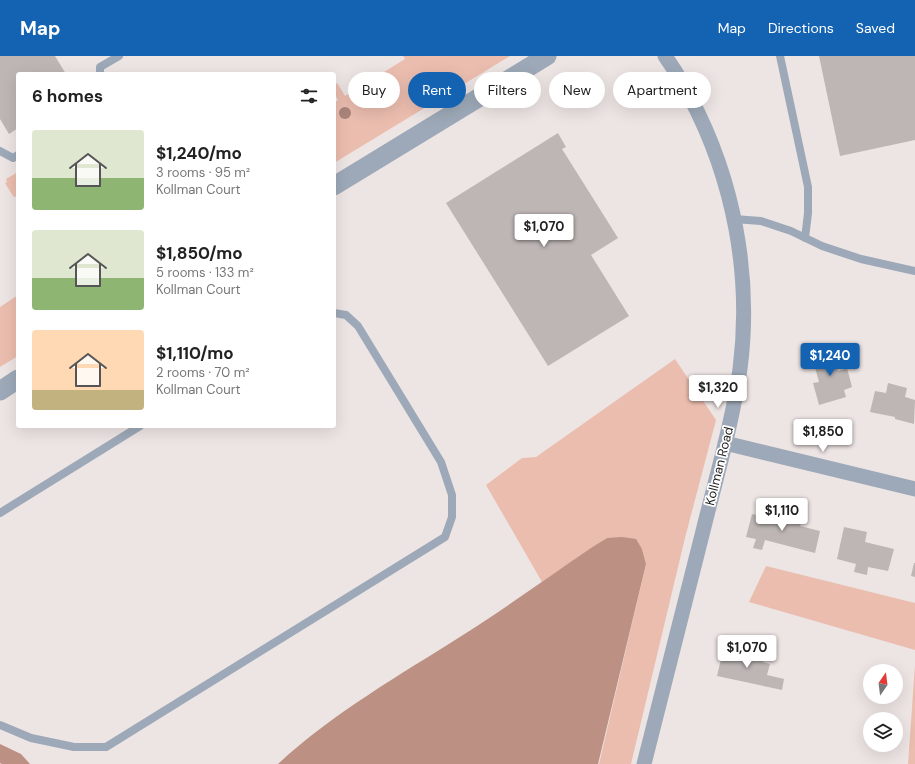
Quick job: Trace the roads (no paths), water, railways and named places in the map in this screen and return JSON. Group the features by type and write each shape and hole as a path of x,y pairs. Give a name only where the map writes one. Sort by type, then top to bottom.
{"street":[{"path":"336,185 547,56"},
{"name":"Kollman Road","path":"644,764 725,443 739,370 744,316 741,261 734,219 722,172 705,128 690,97 665,56"},
{"path":"0,390 16,381"},
{"path":"725,443 915,489"}],"lane":[{"path":"100,72 100,67 119,56"},
{"path":"780,56 808,187 808,213 805,238"},
{"path":"0,151 13,158 16,156"},
{"path":"734,219 761,221 791,231 822,246 861,259 915,270"},
{"path":"0,725 31,738 74,747 106,747 445,537 452,517 452,495 441,462 358,326 346,314 336,313"},
{"path":"0,513 137,428"}]}
